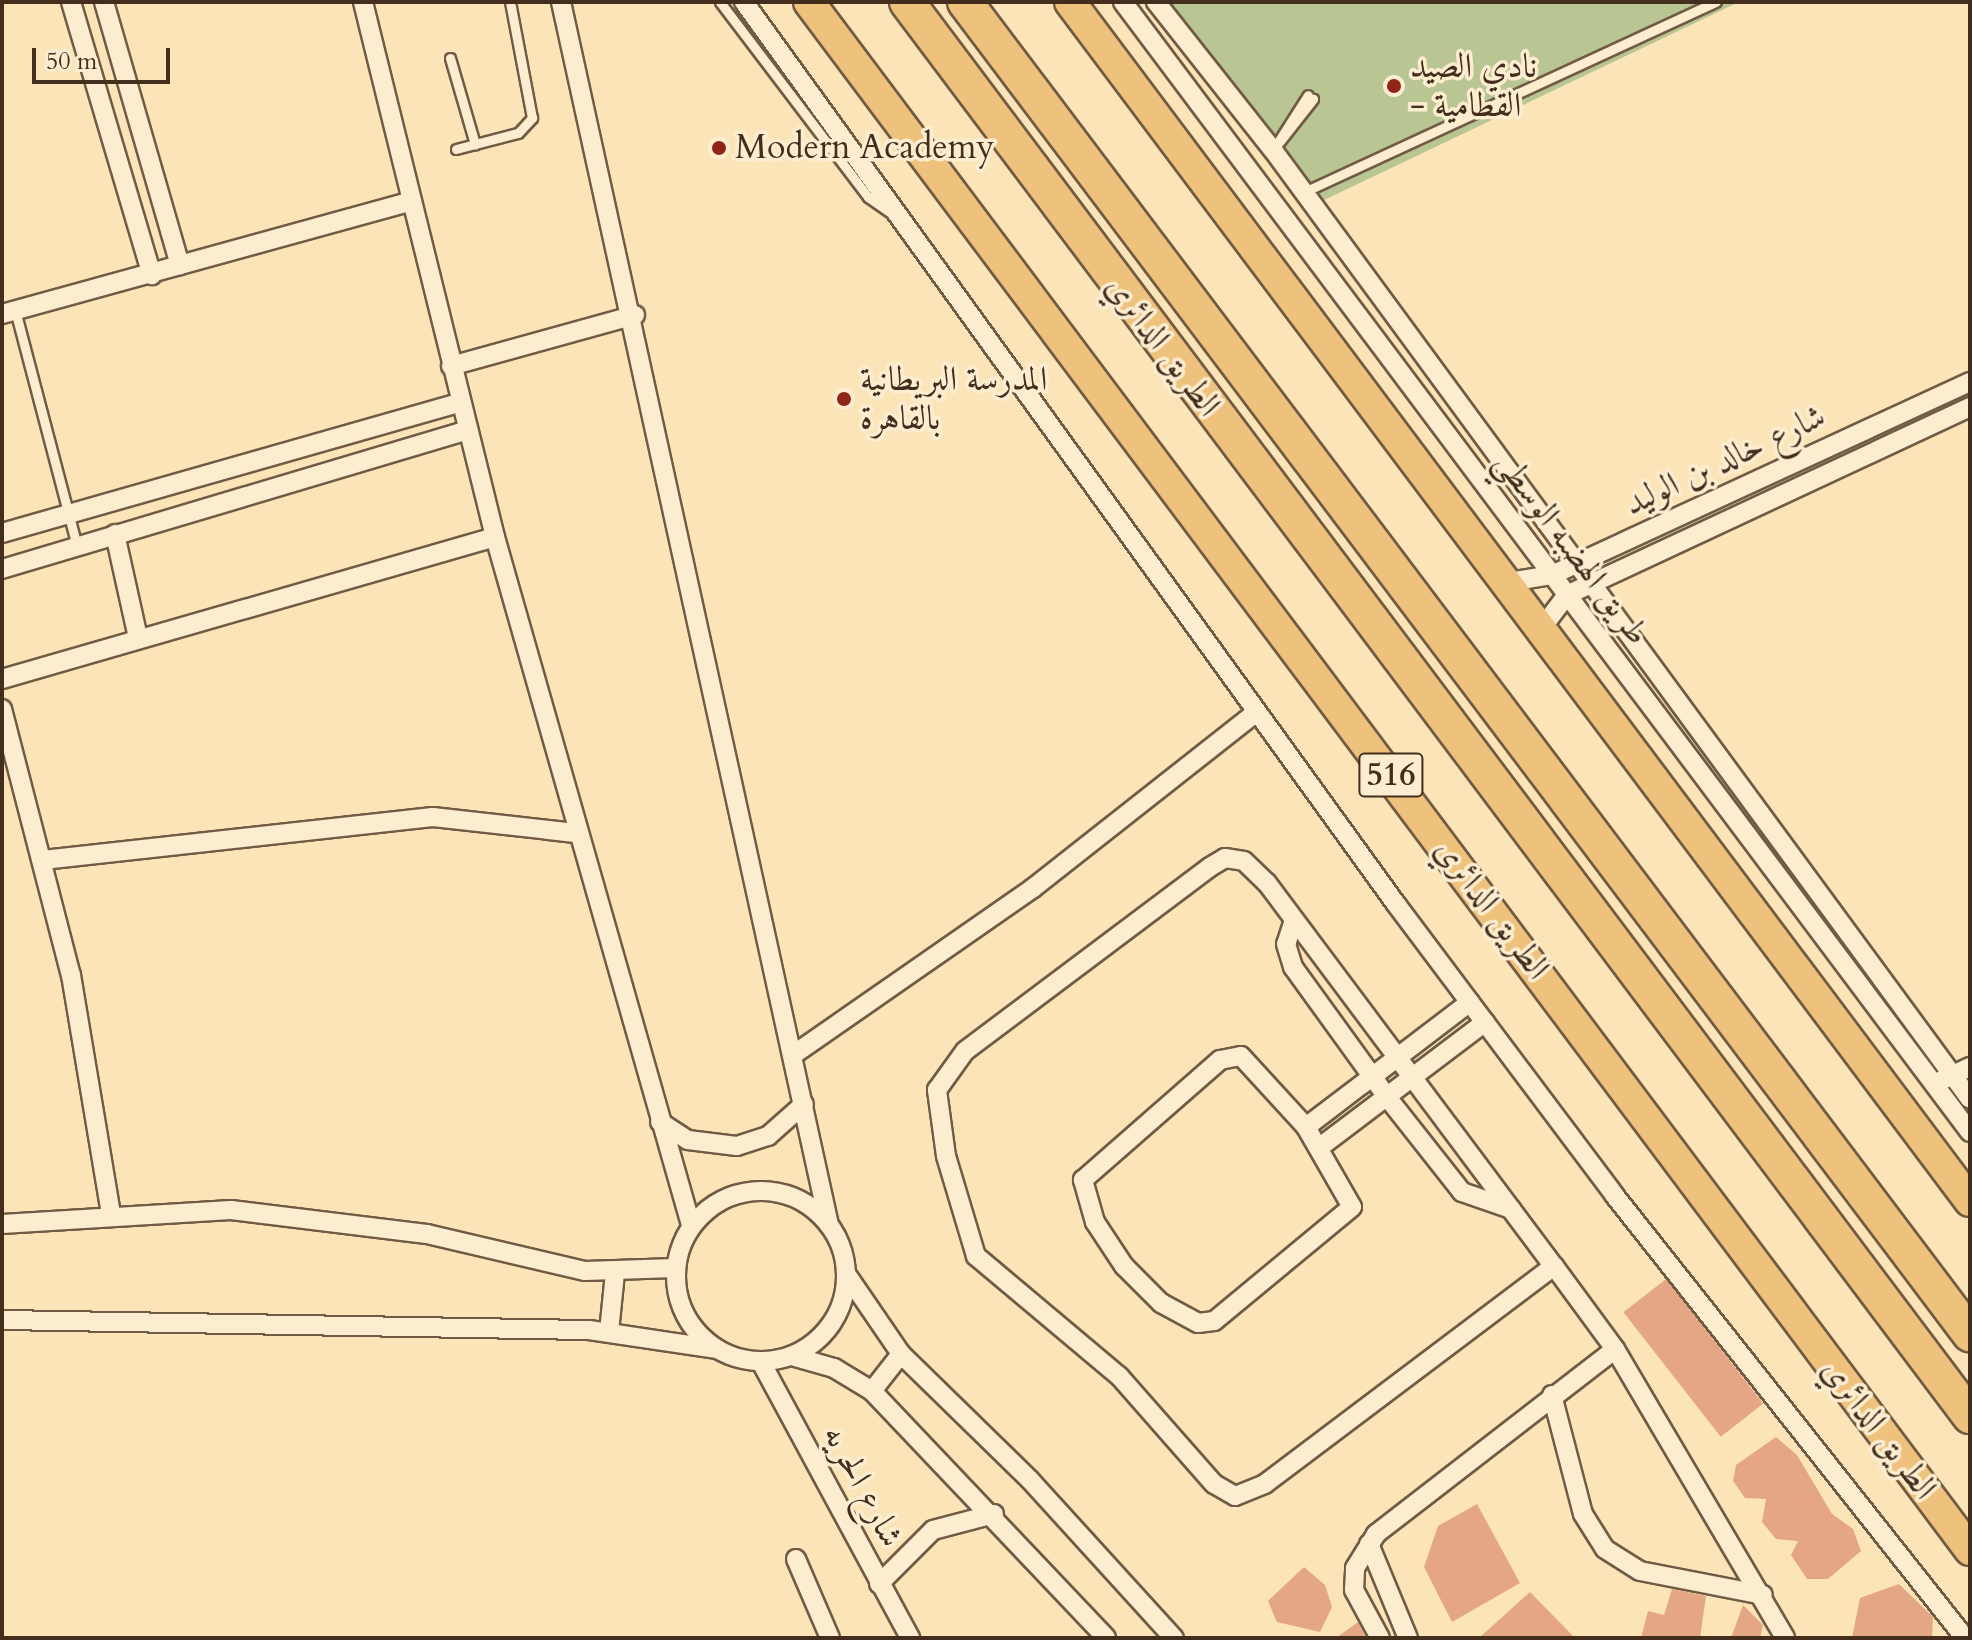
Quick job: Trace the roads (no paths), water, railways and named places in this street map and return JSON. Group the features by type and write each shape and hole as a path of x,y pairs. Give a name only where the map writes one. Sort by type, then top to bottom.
{"highway":[{"name":"الطريق الدائري","path":"809,2 1970,1550"},
{"name":"الطريق الدائري","path":"907,2 1970,1416"},
{"name":"الطريق الدائري","path":"965,2 1970,1334"},
{"path":"1070,2 1538,633 1970,1201"}],"street":[{"path":"71,2 152,275"},
{"path":"104,2 180,265"},
{"path":"363,2 495,537 575,833 691,1225"},
{"path":"561,2 635,315 829,1225 847,1275 901,1354 1030,1480 1174,1638"},
{"path":"744,2 750,26 808,102 907,218 1255,713 1470,1002 1965,1638"},
{"name":"طريق الهضبه الوسطي","path":"1123,2 1970,1132"},
{"name":"طريق الهضبه الوسطي","path":"1156,2 1273,150 1970,1099"},
{"path":"1247,167 1273,150"},
{"path":"9,312 412,201"},
{"path":"451,366 635,315"},
{"name":"شارع خالد بن الوليد","path":"1503,583 1552,575 1970,382"},
{"path":"2,533 461,402"},
{"name":"شارع خالد بن الوليد","path":"1538,633 1567,595 1970,407"},
{"path":"2,569 468,430"},
{"path":"115,534 138,638"},
{"path":"2,679 495,537"},
{"path":"2,709 43,860 111,1213"},
{"path":"793,1055 1033,888 1255,713"},
{"path":"43,860 433,817 575,833"},
{"path":"1554,1266 1265,1484 1235,1496 1214,1484 1119,1376 976,1256 938,1115 937,1090 952,1062 1225,858 1252,867 1294,920 1554,1266 1615,1349 1763,1595 1785,1638"},
{"path":"1294,920 1286,944 1293,967 1387,1097 1462,1192 1511,1209"},
{"path":"1306,1127 1470,1002"},
{"path":"1320,1147 1485,1022"},
{"path":"1227,1057 1254,1063 1306,1127 1351,1196 1351,1213 1207,1323 1182,1318 1141,1286 1084,1199 1083,1180 1093,1165 1227,1057"},
{"path":"1933,1084 1970,1067"},
{"path":"660,1122 696,1142 737,1146 768,1136 804,1104"},
{"path":"716,1349 684,1315 675,1268 691,1225 710,1207 760,1190 798,1200 829,1225"},
{"path":"2,1224 171,1208 323,1218 615,1273 675,1268"},
{"path":"609,1332 615,1273"},
{"path":"2,1320 609,1332 716,1349 761,1362 792,1356 832,1324 847,1275"},
{"path":"1380,1638 1354,1590 1369,1544 1391,1517 1615,1349"},
{"path":"872,1391 901,1354"},
{"path":"792,1356 872,1391 994,1514 1106,1638"},
{"name":"شارع الحريه","path":"761,1362 910,1638"},
{"path":"1552,1395 1583,1514 1605,1549 1640,1571 1763,1595"},
{"path":"879,1584 933,1530 994,1514"},
{"path":"1369,1544 1408,1638"},
{"path":"796,1559 830,1638"}],"lane":[{"path":"456,149 518,133 535,108 510,2"},
{"path":"720,2 750,26"},
{"path":"1304,192 1716,2"},
{"path":"450,58 475,144"},
{"path":"1273,150 1311,97"},
{"path":"9,312 77,546"}],"place":[{"name":"نادي الصيد - القطامية","path":"1394,86"},
{"name":"Modern Academy","path":"719,148"},
{"name":"المدرسة البريطانية بالقاهرة","path":"844,399"}]}
